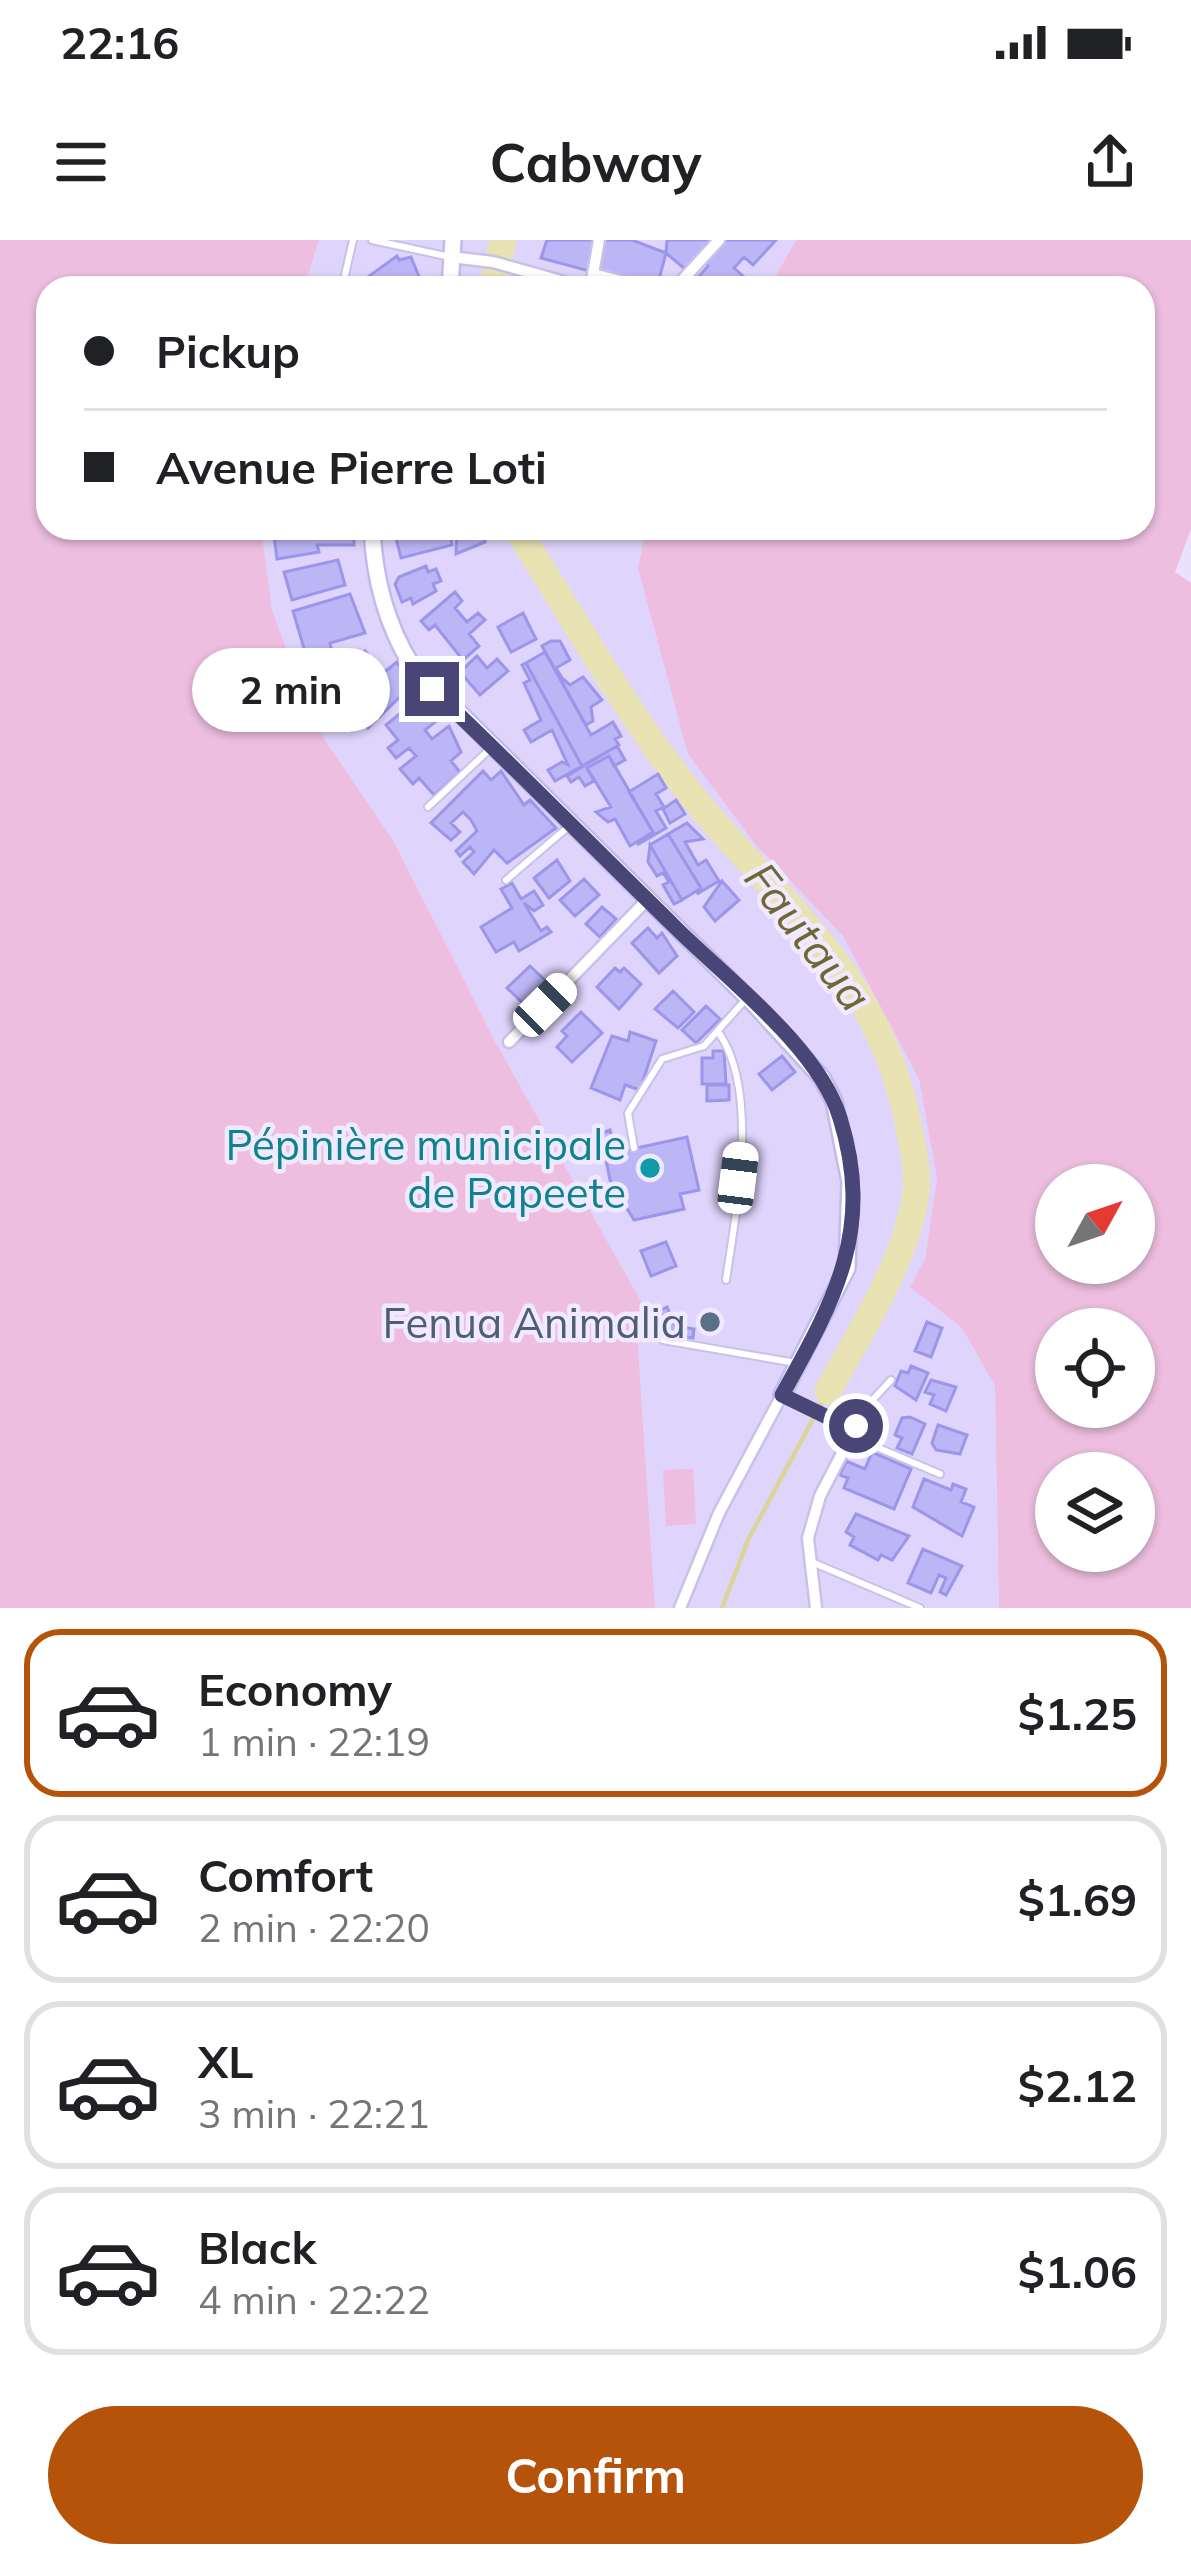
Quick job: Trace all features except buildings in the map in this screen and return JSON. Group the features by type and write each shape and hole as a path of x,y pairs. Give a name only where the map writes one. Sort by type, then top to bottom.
{"main road":[{"path":"373,540 392,634 422,678 748,998 822,1078 847,1144 852,1220 847,1268 782,1395"}],"street":[{"path":"599,240 593,274 601,276"},
{"path":"686,276 719,240"},
{"path":"452,249 541,276"},
{"path":"509,1042 647,900"},
{"path":"680,1608 697,1560 782,1395 855,1428"},
{"path":"816,1608 808,1538 820,1496 866,1407"}],"lane":[{"path":"345,276 353,240"},
{"path":"372,240 452,249"},
{"path":"428,807 493,746"},
{"path":"506,880 571,825"},
{"path":"634,1148 628,1113 662,1059 691,1053 719,1033 748,998"},
{"path":"719,1033 734,1059 742,1142 727,1280"},
{"path":"663,1340 800,1364"},
{"path":"866,1407 890,1380"},
{"path":"855,1428 881,1449 940,1474"},
{"path":"810,1562 920,1608"}],"shaded area":[{"path":"0,240 319,240 308,276 36,276 36,540 263,540 272,610 314,724 393,840 496,1043 643,1305 638,1346 655,1608 0,1608"},
{"path":"319,240 796,240 776,276 308,276"},
{"path":"796,240 1191,240 1191,529 1175,572 1191,583 1191,1608 999,1608 995,1386 962,1328 910,1287 925,1259 937,1178 919,1079 843,936 755,844 688,754 638,568 644,540 1155,540 1155,276 776,276"},
{"path":"263,540 644,540 638,568 689,754 755,844 843,936 919,1079 937,1177 925,1259 910,1287 962,1328 995,1386 999,1608 655,1608 638,1346 643,1305 496,1043 393,840 314,724 272,610"},
{"path":"693,1469 696,1524 666,1526 663,1470"}],"waterway":[{"name":"Fautaua","path":"495,276 503,240"},
{"name":"Fautaua","path":"523,540 670,767 841,969 891,1062 913,1148 915,1200 890,1275 828,1391"},
{"path":"722,1608 748,1540 828,1391"}],"place":[{"name":"Pépinière municipale de Papeete","path":"650,1168"},
{"name":"Fenua Animalia","path":"710,1322"}],"route":[{"path":"432,689 755,1005 822,1078 847,1144 850,1248 838,1291 782,1395 854,1430 856,1426"}]}
